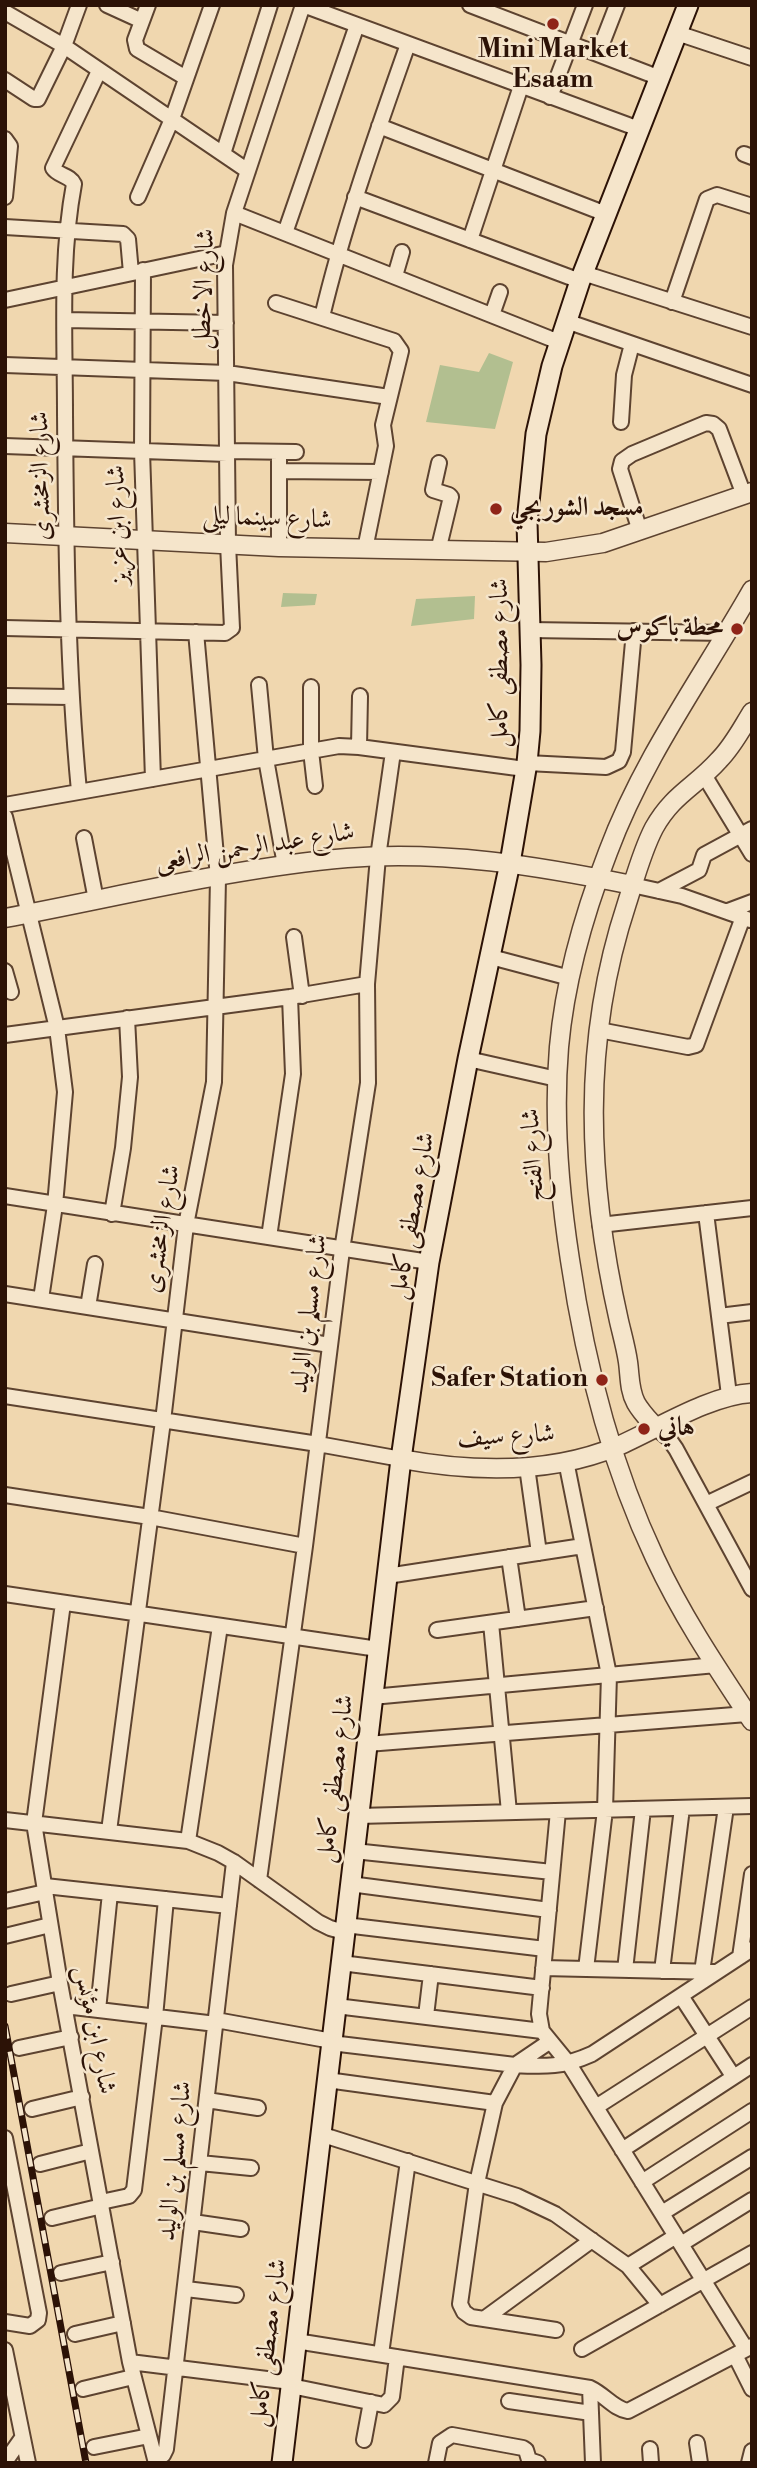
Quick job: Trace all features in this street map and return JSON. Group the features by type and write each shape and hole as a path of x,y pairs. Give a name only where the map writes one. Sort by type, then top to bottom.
{"main road":[{"name":"شارع مصطفى كامل","path":"282,2463 401,1459 429,1262 468,1059 510,863 526,766 530,731 527,552 531,464 542,405 581,277 688,5"}],"street":[{"path":"5,80 38,99 64,46 79,5"},
{"path":"107,5 142,21"},
{"path":"148,5 135,40 137,49 186,78"},
{"path":"138,197 172,119 212,5"},
{"path":"223,154 270,5"},
{"path":"303,5 639,130"},
{"name":"شارع الاخطل","path":"196,632 225,633 233,624 228,544 227,253 234,213 303,5"},
{"path":"285,233 354,24 351,5"},
{"path":"470,5 494,9 570,43 660,78"},
{"path":"550,97 585,5"},
{"path":"598,54 617,5"},
{"path":"5,12 64,46 247,171"},
{"path":"677,33 752,58"},
{"path":"322,317 337,254 408,44"},
{"name":"شارع الزمخشرى","path":"79,791 70,697 66,536 66,231 74,184 71,179 55,172 54,164 99,71"},
{"path":"470,240 521,86"},
{"path":"379,126 606,214"},
{"path":"5,139 10,146 5,197"},
{"path":"672,302 706,200 717,195 752,206"},
{"path":"355,197 470,240 581,277 752,327"},
{"path":"234,213 559,342"},
{"path":"5,228 66,231"},
{"name":"شارع ابن عزيز","path":"66,231 126,236 137,272 143,321 142,451 153,779"},
{"path":"395,276 402,252"},
{"path":"5,300 227,253"},
{"path":"492,315 500,292"},
{"path":"276,303 394,341 401,351 383,425 386,446 365,549"},
{"path":"65,320 226,323"},
{"path":"566,321 752,385"},
{"path":"621,422 623,383 632,344"},
{"path":"5,365 227,373 389,397"},
{"path":"640,531 620,469 622,461 632,454 706,423 719,429 748,493"},
{"path":"5,446 227,453 296,452"},
{"path":"279,452 279,547"},
{"path":"438,551 451,497 433,491 439,463"},
{"path":"279,471 381,472"},
{"name":"شارع سينما ليلى","path":"5,533 279,547 565,551 640,531 748,493"},
{"name":"شارع الفتح","path":"749,1717 682,1611 655,1558 632,1504 613,1448 590,1363 571,1270 558,1176 557,1079 563,1011 583,924 621,819 651,759 752,590"},
{"path":"5,628 196,632"},
{"path":"530,630 727,633"},
{"path":"5,805 339,746 526,766 606,767 619,761 623,752 634,631"},
{"name":"شارع الزمخشرى","path":"109,1831 186,1225 214,1082 218,878 196,632"},
{"path":"260,685 266,759 285,865"},
{"path":"311,687 311,751 315,786"},
{"path":"5,696 70,697"},
{"path":"359,747 360,696"},
{"path":"750,1579 676,1450 637,1405 632,1393 625,1345 600,1225 593,1149 599,1030 611,959 632,885 650,837 671,803 728,750 752,712"},
{"name":"شارع مسلم بن الوليد","path":"259,1881 342,1250 368,1083 368,984 378,857 393,752"},
{"path":"704,775 746,833 752,854"},
{"path":"5,817 57,1028 65,1092 55,1205 41,1299"},
{"path":"659,891 699,870 704,855 746,833"},
{"path":"84,838 96,900"},
{"name":"شارع عبد الرحمن الرافعى","path":"5,918 285,865 378,857 510,863 632,885"},
{"path":"599,1030 688,1047 696,1045 748,919 632,885"},
{"path":"728,911 752,902"},
{"path":"269,1237 293,1074 295,937"},
{"path":"491,957 570,978"},
{"path":"5,971 11,992"},
{"path":"5,1035 296,997 368,984"},
{"path":"112,1214 129,1090 127,1018"},
{"path":"468,1059 557,1079"},
{"path":"5,1196 429,1262"},
{"path":"600,1225 752,1208"},
{"path":"706,1213 729,1395"},
{"path":"88,1307 95,1264"},
{"path":"5,1294 330,1345"},
{"path":"719,1316 752,1312"},
{"name":"شارع سيف","path":"401,1459 444,1467 487,1469 527,1468 566,1461 613,1448 729,1395 752,1393"},
{"path":"5,1396 401,1459"},
{"path":"566,1461 609,1675 605,1810 586,1969"},
{"path":"527,1468 539,1553"},
{"path":"706,1504 752,1482"},
{"path":"5,1495 150,1517 305,1546"},
{"path":"387,1576 583,1546"},
{"path":"509,1557 518,1619"},
{"path":"5,1594 378,1649"},
{"name":"شارع ابن مؤنس","path":"64,1603 34,1824 60,1983 130,2362 155,2461"},
{"path":"437,1630 596,1608"},
{"path":"491,1623 509,1812"},
{"path":"188,1841 219,1626"},
{"path":"373,1697 716,1665"},
{"path":"367,1744 749,1717"},
{"path":"358,1816 752,1806"},
{"path":"702,1972 726,1807"},
{"path":"662,1971 682,1808"},
{"path":"625,1970 643,1809"},
{"path":"558,1811 539,2014 546,2036 569,2064 744,2350 752,2389"},
{"path":"5,1820 188,1841 234,1862 330,1928 545,1949"},
{"path":"354,1851 552,1872"},
{"name":"شارع مسلم بن الوليد","path":"155,2461 166,2449 177,2367 234,1862"},
{"path":"65,2006 216,2022 331,2042 516,2065 546,2067 569,2064 592,2054 746,1953 752,1874"},
{"path":"350,1884 549,1910"},
{"path":"5,1901 45,1889 229,1906"},
{"path":"98,2010 110,1893"},
{"path":"52,2218 129,2196 134,2190 166,1899"},
{"path":"5,1936 50,1925"},
{"path":"341,1963 542,1987"},
{"path":"543,1968 717,1972"},
{"path":"426,2016 431,1974"},
{"path":"11,1994 60,1983"},
{"path":"681,1996 733,2076"},
{"path":"336,2006 426,2016 546,2036"},
{"path":"596,2107 752,2007"},
{"path":"546,2036 516,2065 495,2104 477,2183 460,2304 467,2315 556,2330"},
{"path":"19,2048 71,2037"},
{"path":"622,2150 752,2065"},
{"path":"327,2080 495,2104"},
{"path":"32,2109 82,2096"},
{"path":"207,2101 258,2108"},
{"path":"642,2182 752,2111"},
{"path":"320,2134 517,2196 555,2214 628,2266 660,2305"},
{"path":"5,2138 8,2172 39,2313 38,2320 30,2326 5,2322"},
{"path":"40,2164 92,2151"},
{"path":"662,2213 752,2157"},
{"path":"381,2354 408,2161"},
{"path":"200,2163 251,2168"},
{"path":"628,2266 752,2200"},
{"path":"193,2222 241,2229"},
{"path":"484,2319 592,2241"},
{"path":"582,2349 752,2253"},
{"path":"61,2273 112,2262"},
{"path":"186,2289 236,2295"},
{"path":"75,2334 123,2323"},
{"path":"296,2341 590,2388 604,2394 616,2407 624,2411 633,2410 744,2350"},
{"path":"5,2350 28,2463"},
{"path":"130,2362 291,2384 384,2405 391,2400 397,2357"},
{"path":"83,2389 133,2377"},
{"path":"590,2388 593,2463"},
{"path":"509,2401 591,2413"},
{"path":"364,2440 371,2402"},
{"path":"436,2463 440,2443 452,2435 523,2448 527,2451 529,2460 538,2463"},
{"path":"94,2447 149,2436"},
{"path":"5,2462 22,2438"},
{"path":"697,2442 700,2463"},
{"path":"749,2463 752,2451"}],"green space":[{"path":"489,353 513,362 495,429 426,422 440,365 479,372"},
{"path":"283,593 317,594 315,605 281,607"},
{"path":"475,596 474,619 411,626 416,599"}],"railway":[{"path":"5,2026 86,2463"}],"place":[{"name":"Mini Market Esaam","path":"553,24"},
{"name":"مسجد الشوربجي","path":"496,509"},
{"name":"محطة باكوس","path":"737,629"},
{"name":"Safer Station","path":"602,1380"},
{"name":"هاني","path":"644,1429"}]}
